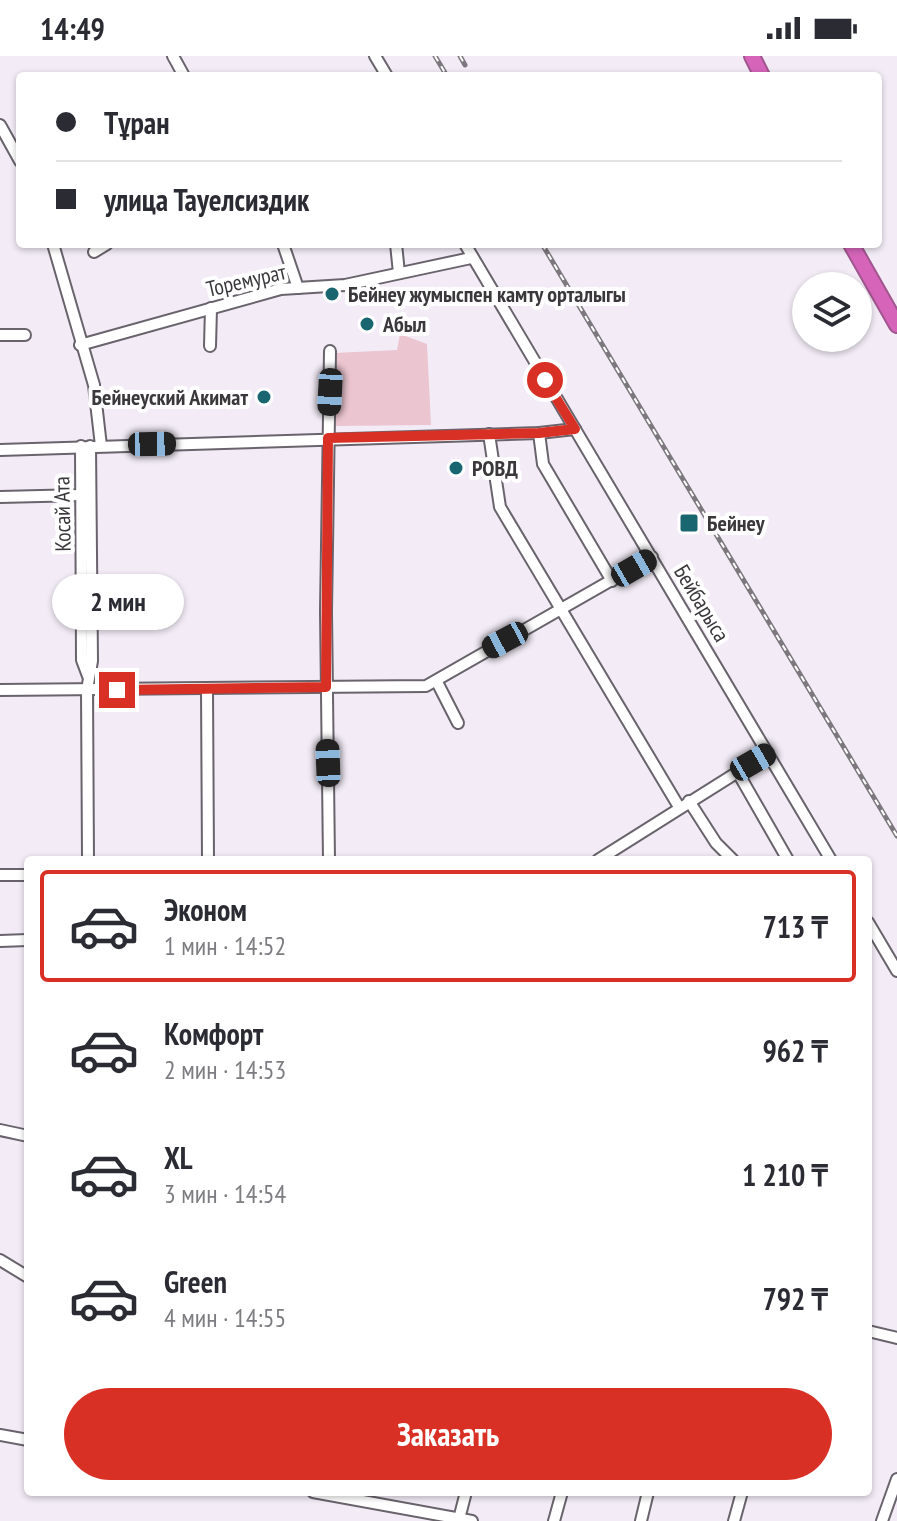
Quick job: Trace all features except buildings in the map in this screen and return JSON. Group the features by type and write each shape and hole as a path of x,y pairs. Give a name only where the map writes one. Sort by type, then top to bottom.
{"highway":[{"path":"853,248 897,325"}],"street":[{"path":"0,125 16,154"},
{"name":"Косай Ата","path":"54,248 94,385 82,660 88,676 88,856"},
{"path":"94,252 100,248"},
{"path":"284,248 298,288"},
{"path":"396,248 399,273"},
{"name":"Бейбарыса","path":"467,248 829,856"},
{"name":"Торемурат","path":"80,345 281,289 345,285 471,258"},
{"path":"210,346 211,308"},
{"path":"0,335 25,335"},
{"path":"329,856 326,687 330,351"},
{"path":"0,450 539,433 575,429"},
{"path":"539,433 543,464 612,581"},
{"path":"489,434 500,507 679,807"},
{"name":"Косай Ата","path":"87,586 82,495 91,446"},
{"path":"0,497 82,495"},
{"path":"0,690 414,688 437,682 652,557"},
{"path":"437,682 458,723"},
{"path":"207,689 208,856"},
{"path":"604,856 768,753"},
{"path":"737,771 786,856"},
{"path":"689,801 716,843 729,856"},
{"path":"0,875 24,875"},
{"path":"872,929 897,971"},
{"path":"0,941 24,940"},
{"path":"0,1130 24,1135"},
{"path":"0,1260 24,1275"},
{"path":"872,1332 897,1338"},
{"path":"0,1435 24,1439"},
{"path":"882,1521 897,1479"},
{"path":"335,1496 472,1521"},
{"path":"459,1519 465,1496"},
{"path":"554,1521 561,1496"},
{"path":"641,1521 647,1496"},
{"path":"734,1521 741,1496"}],"shaded area":[{"path":"400,334 427,344 431,425 336,426 334,353 397,350"}],"railway":[{"path":"435,56 445,72"},
{"path":"460,56 465,65"},
{"path":"544,248 897,836"}],"place":[{"name":"Бейнеу жумыспен камту орталыгы","path":"332,294"},
{"name":"Абыл","path":"367,324"},
{"name":"Бейнеуский Акимат","path":"264,397"},
{"name":"РОВД","path":"456,468"},
{"name":"Бейнеу","path":"689,523"}],"route":[{"path":"117,690 326,687 328,438 539,433 575,429 545,380"}]}
